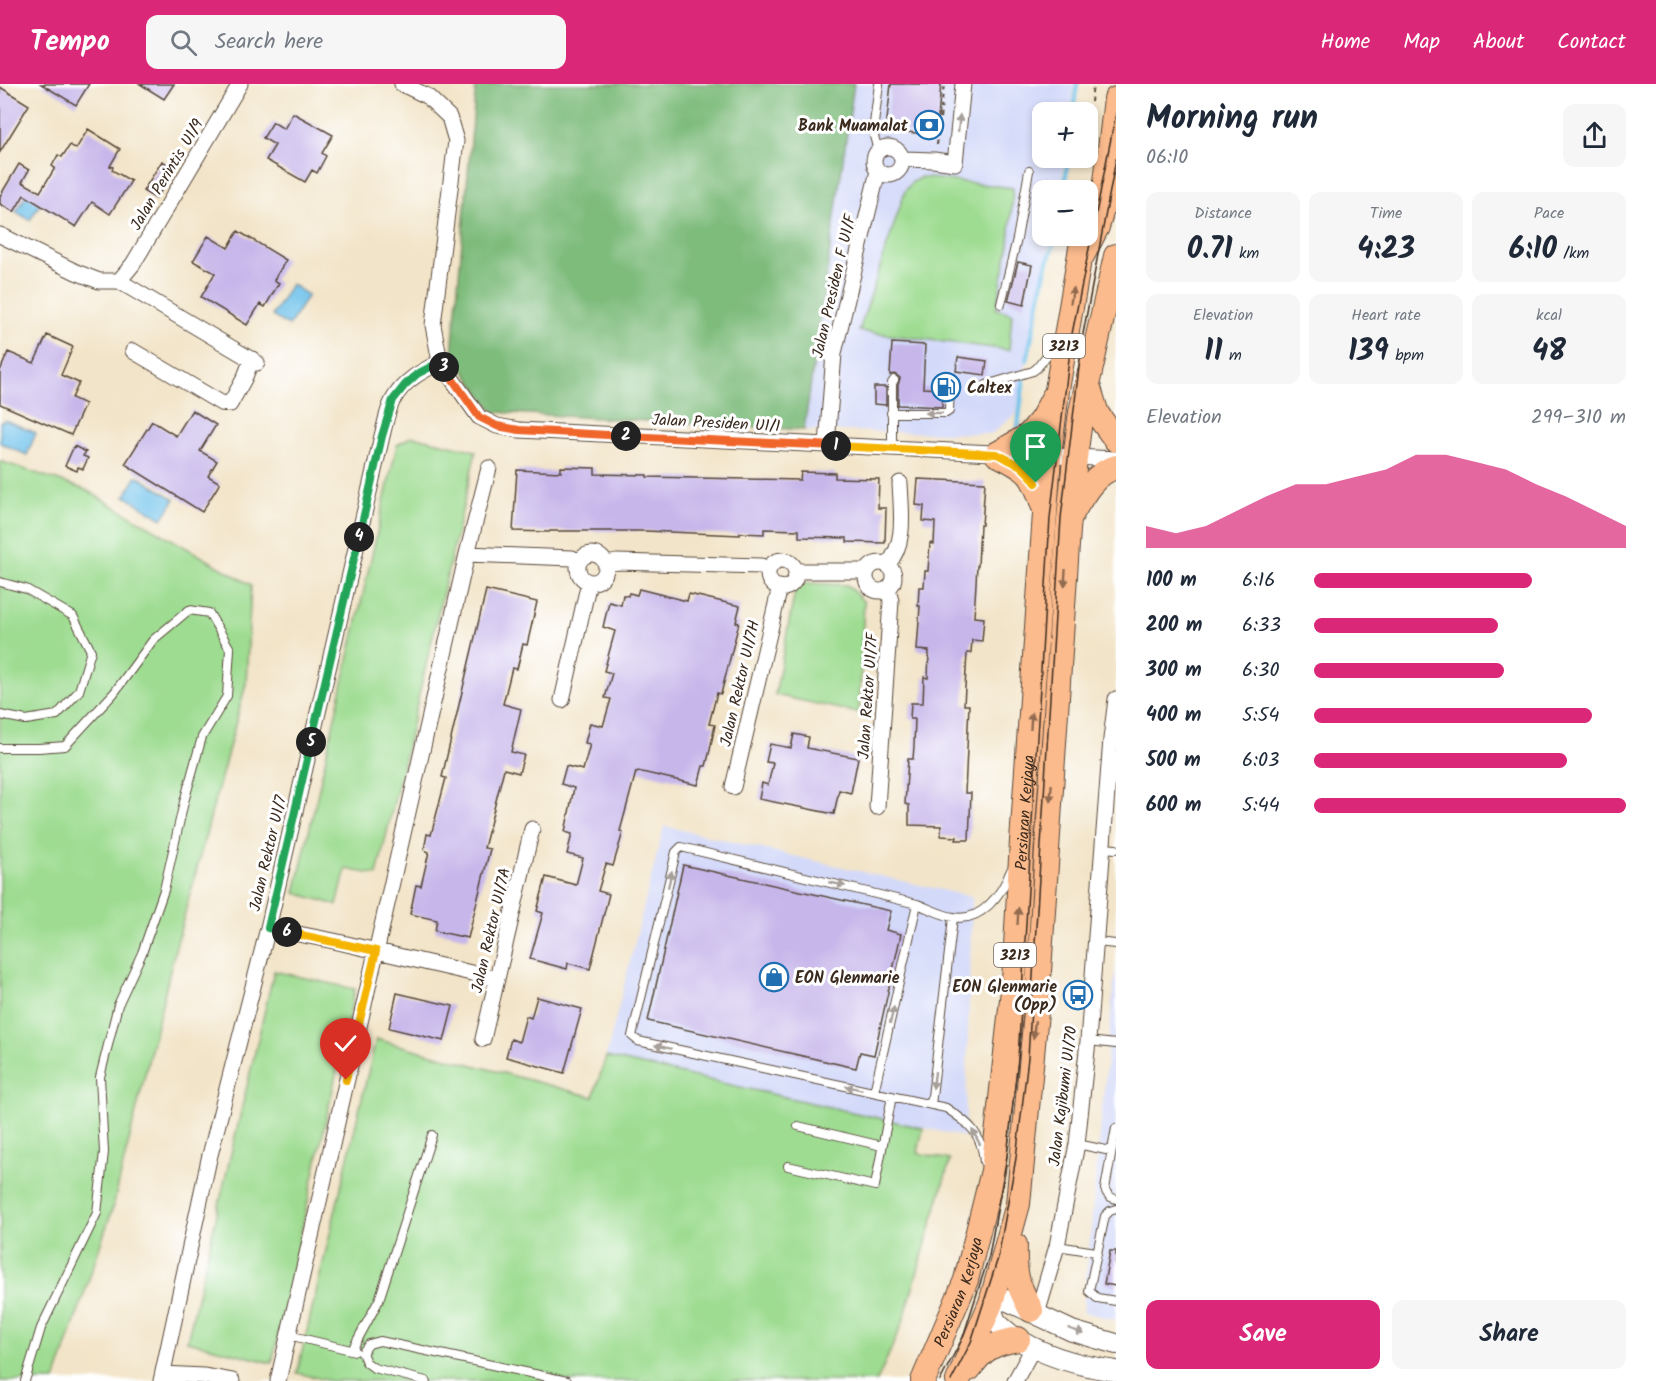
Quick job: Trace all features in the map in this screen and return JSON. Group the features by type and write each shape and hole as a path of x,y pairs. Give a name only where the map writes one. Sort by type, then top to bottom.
{"main road":[{"path":"1092,180 1104,84"},
{"path":"1078,264 1097,227 1103,206 1116,99"},
{"name":"Persiaran Kerjaya","path":"959,1381 991,1303 1017,1204 1037,1002 1057,518 1049,457 1066,330 1081,246"},
{"name":"Persiaran Kerjaya","path":"923,1381 966,1280 993,1171 1014,981 1022,841 1057,518 1075,458 1087,382 1116,256"},
{"path":"1087,382 1097,414 1116,440"},
{"path":"997,454 1029,435 1042,419 1057,390"},
{"path":"997,454 1021,466 1030,475 1057,518 1078,503 1095,479 1107,470 1116,467"},
{"path":"937,1381 966,1318 972,1310 991,1303 984,1290 983,1275 993,1234 1006,1133 1006,1051"},
{"path":"1017,1204 1014,1268 1017,1283 1034,1312"},
{"path":"959,1381 980,1354 996,1343 1025,1343"}],"street":[{"name":"Jalan Perintis U1/9","path":"119,281 133,264 240,84"},
{"name":"Jalan Presiden U1/1","path":"402,84 427,96 449,117 456,141 433,325 440,362 479,417 497,426 519,430 1116,459"},
{"path":"903,159 955,163 963,84"},
{"path":"878,151 886,147 895,148 903,159 901,168 895,174 886,175 878,171"},
{"name":"Jalan Presiden F U1/F","path":"827,445 834,353 878,171 874,163 875,154 878,151"},
{"path":"0,235 99,281 119,281 254,361 230,404 221,403 133,351"},
{"name":"Jalan Rektor U1/7","path":"162,1378 209,1159 268,928 379,447 393,400 417,374 440,362"},
{"path":"278,1381 467,554 489,468"},
{"path":"887,565 893,558 901,534 900,483"},
{"path":"467,554 572,558 579,562"},
{"path":"594,554 602,557 606,564 605,574 602,578 589,582 579,574 579,562 585,555 594,554"},
{"path":"783,560 791,563 796,575 792,583 780,587 771,581 769,569 775,562 783,560"},
{"path":"606,564 617,562 761,566 769,569"},
{"path":"874,564 887,565 893,581 888,588 879,591 871,587 866,580 867,571 874,564"},
{"path":"796,571 867,571"},
{"path":"562,699 589,582"},
{"name":"Jalan Rektor U1/7H","path":"733,787 780,587"},
{"name":"Jalan Rektor U1/7F","path":"877,807 891,601 888,588"},
{"name":"Jalan Kajibumi U1/70","path":"1034,1312 1057,1246 1077,1144 1088,1041 1095,942 1109,848 1116,699"},
{"name":"Jalan Rektor U1/7A","path":"483,1039 532,829"},
{"path":"268,928 497,979"},
{"path":"1116,1344 1072,1331 1006,1300 991,1303 996,1321 1025,1343 1064,1359 1098,1369 1116,1371"},
{"path":"1015,1381 1025,1343"},
{"path":"162,1378 203,1376 232,1381"}],"lane":[{"path":"878,151 873,132 879,84"},
{"path":"1001,304 1017,239 1029,171"},
{"path":"986,385 1033,371 1066,330"},
{"path":"892,448 891,413 894,380"},
{"path":"891,413 946,413 949,411 950,383"},
{"path":"0,582 26,589 73,616 91,651 79,691 57,716 26,720 0,715"},
{"path":"0,748 65,746 114,693 153,640 189,610 209,613 230,649 227,696 202,737 184,802 164,890 142,953 118,1005 100,1077 104,1152 97,1213 41,1328 25,1381"},
{"path":"987,1193 984,1154 978,1136 966,1121 946,1108 638,1041 632,1036 676,852 681,847 917,904 953,918 969,917 986,909 1009,876 1022,841"},
{"path":"874,1092 917,904"},
{"path":"932,1104 953,918"},
{"path":"1095,942 1116,944"},
{"path":"1088,1041 1116,1044"},
{"path":"788,1166 875,1186 892,1096"},
{"path":"798,1126 882,1146"},
{"path":"1116,1128 1105,1189 1107,1195 1116,1199"},
{"path":"352,1350 379,1300 432,1135"},
{"path":"1077,1144 1111,1151"},
{"path":"1116,1209 1105,1216 1089,1291 1097,1298 1116,1301"},
{"path":"1057,1246 1096,1252"},
{"path":"288,1335 362,1353 366,1362 374,1368 426,1381"},
{"path":"362,1353 369,1344 380,1341 567,1381"}],"path":[{"path":"937,145 944,84"},
{"path":"1091,102 1093,84"}],"shaded area":[{"path":"854,84 1074,84 1071,102 1032,102 1032,168 1063,168 1061,180 1032,180 1032,246 1049,246 1016,414 991,434 804,430"},
{"path":"664,826 972,897 965,1137 606,1057"},
{"path":"1116,962 1116,1320 1083,1312"}],"green space":[{"path":"476,84 854,84 804,430 494,412 452,354"},
{"path":"921,177 1013,188 1009,244 996,309 1012,313 1009,350 859,331 905,191 911,183"},
{"path":"412,436 476,451 377,875 346,869 337,905 295,893 397,445"},
{"path":"0,461 86,490 251,585 246,684 174,954 113,1207 55,1381 0,1381"},
{"path":"807,583 847,585 864,602 859,713 775,695 795,591"},
{"path":"274,971 355,989 272,1363 187,1341"},
{"path":"376,1039 593,1097 606,1057 923,1128 918,1153 950,1160 903,1322 877,1381 330,1381 297,1373"}],"water":[{"path":"31,187 45,196 30,220 16,212"},
{"path":"291,284 308,295 289,326 272,316"},
{"path":"5,420 36,433 27,455 0,443 0,422"},
{"path":"137,476 175,499 162,519 125,496"}],"building":[{"path":"41,84 89,84 76,105"},
{"path":"140,84 174,84 164,99"},
{"path":"891,84 941,84 937,129 930,135 886,129"},
{"path":"0,87 29,105 0,152"},
{"path":"293,113 333,135 322,153 326,156 317,173 312,170 305,182 266,160 275,145 263,138 273,122 284,129"},
{"path":"88,129 120,149 110,166 113,167 112,170 131,181 110,214 92,202 76,227 24,195 14,212 0,204 0,196 19,164 29,170 22,182 40,192 55,168 52,166 58,155 62,157 70,145 76,149"},
{"path":"162,161 175,169 156,199 143,191"},
{"path":"238,231 286,260 274,280 279,283 265,307 260,304 247,325 201,297 215,273 193,261 208,236 228,248"},
{"path":"1018,262 1032,265 1024,305 1008,301"},
{"path":"47,335 73,347 61,375 79,383 72,398 85,404 71,435 0,404 0,371 8,352 34,363"},
{"path":"892,343 925,345 923,388 943,389 942,407 898,405 900,378 895,374 890,375"},
{"path":"958,357 987,361 985,375 956,371"},
{"path":"874,387 886,387 886,405 874,404"},
{"path":"192,410 216,425 200,451 217,461 208,476 220,483 202,512 125,464 152,421 176,436"},
{"path":"74,446 86,452 83,456 88,458 83,469 78,467 77,471 65,466"},
{"path":"561,467 595,468 595,474 647,475 647,477 800,480 801,472 835,473 835,478 879,479 878,508 886,508 885,543 847,542 847,538 799,537 799,530 764,529 764,534 740,533 740,535 646,531 513,531 517,470 561,472"},
{"path":"918,479 985,482 974,617 984,618 982,641 972,640 971,653 967,653 964,705 969,705 965,793 971,793 969,840 956,840 957,837 941,836 941,826 909,825 909,805 905,804 908,759 913,759 914,746 915,719 910,719 911,703 923,703 924,677 928,678 929,651 917,650 920,606 918,606 919,587 924,587 925,571 928,571 930,543 934,544 935,522 923,521 924,506 916,505"},
{"path":"639,589 687,601 689,594 740,606 736,622 739,623 721,694 717,693 709,724 715,725 706,766 703,766 698,785 636,772 613,866 606,864 598,891 609,894 590,969 568,963 567,969 530,959 543,913 537,911 546,877 576,885 583,858 567,854 572,834 565,832 574,788 561,784 566,766 583,770 590,744 585,743 590,723 603,726 611,699 605,698 612,673 604,671 615,631 603,627 609,602 621,605 623,595 628,596 629,593 637,595"},
{"path":"486,590 537,602 527,645 523,644 517,669 512,668 503,704 521,709 511,752 524,755 519,773 504,769 484,848 490,849 468,938 435,931 437,920 410,914 416,885 421,886 429,852 424,850 427,834 431,835 446,778 442,777"},
{"path":"794,734 809,737 807,748 858,758 851,793 839,790 834,814 759,799 762,783 768,785 773,763 766,762 770,744 791,748"},
{"name":"EON Glenmarie","path":"683,865 891,911 886,930 901,934 874,1055 860,1052 856,1068 648,1021"},
{"path":"397,993 453,1006 444,1041 389,1028"},
{"path":"537,997 582,1009 564,1073 506,1057 511,1039 519,1042 526,1016 531,1018"},
{"path":"1110,1251 1116,1251 1116,1286 1104,1284"}],"waterway":[{"path":"1074,102 1077,84"},
{"path":"1065,180 1067,168"},
{"path":"1027,360 1045,271 1053,246"},
{"path":"1018,426 1024,377"}],"tram line":[{"path":"940,1381 963,1337 989,1256 1007,1156 1018,1059 1050,518 1072,334 1116,113"},
{"path":"951,1381 971,1342 998,1258 1016,1158 1028,1058 1061,518 1083,334 1116,159"}],"place":[{"name":"Bank Muamalat","path":"929,125"},
{"name":"Caltex","path":"946,387"},
{"name":"EON Glenmarie","path":"774,977"},
{"name":"EON Glenmarie (Opp)","path":"1078,995"}],"route":[{"path":"346,1080 376,951 268,928 382,436 393,400 417,374 440,362 479,417 497,426 519,430 997,454 1021,466 1036,483"}]}
